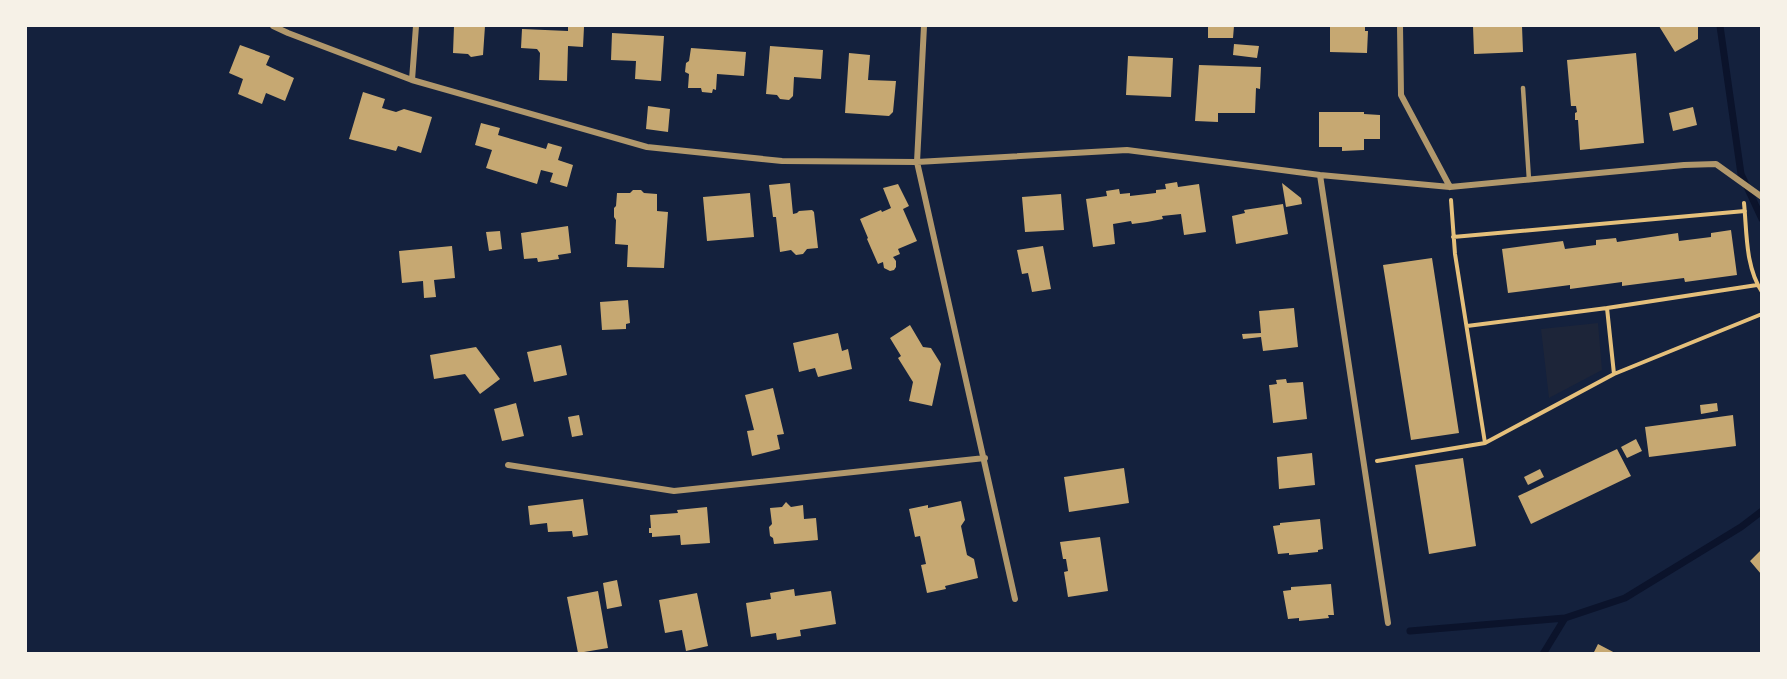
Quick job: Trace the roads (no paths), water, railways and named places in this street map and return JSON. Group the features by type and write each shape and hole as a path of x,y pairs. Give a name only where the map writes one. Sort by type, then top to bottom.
{"street":[{"path":"273,26 412,80 647,147 782,161 917,162 1127,150 1320,175 1450,187 1716,164 1761,197"},
{"path":"412,80 416,26"},
{"path":"924,26 917,162 1015,598"},
{"path":"1400,26 1401,95 1450,187"},
{"path":"1320,175 1388,623"},
{"path":"508,465 674,491 985,458"}],"lane":[{"path":"1522,88 1529,180"}],"waterway":[{"path":"1720,26 1741,174 1762,219"},
{"path":"1543,654 1565,618 1625,598 1741,527 1762,511"},
{"path":"1410,631 1565,618"}]}
